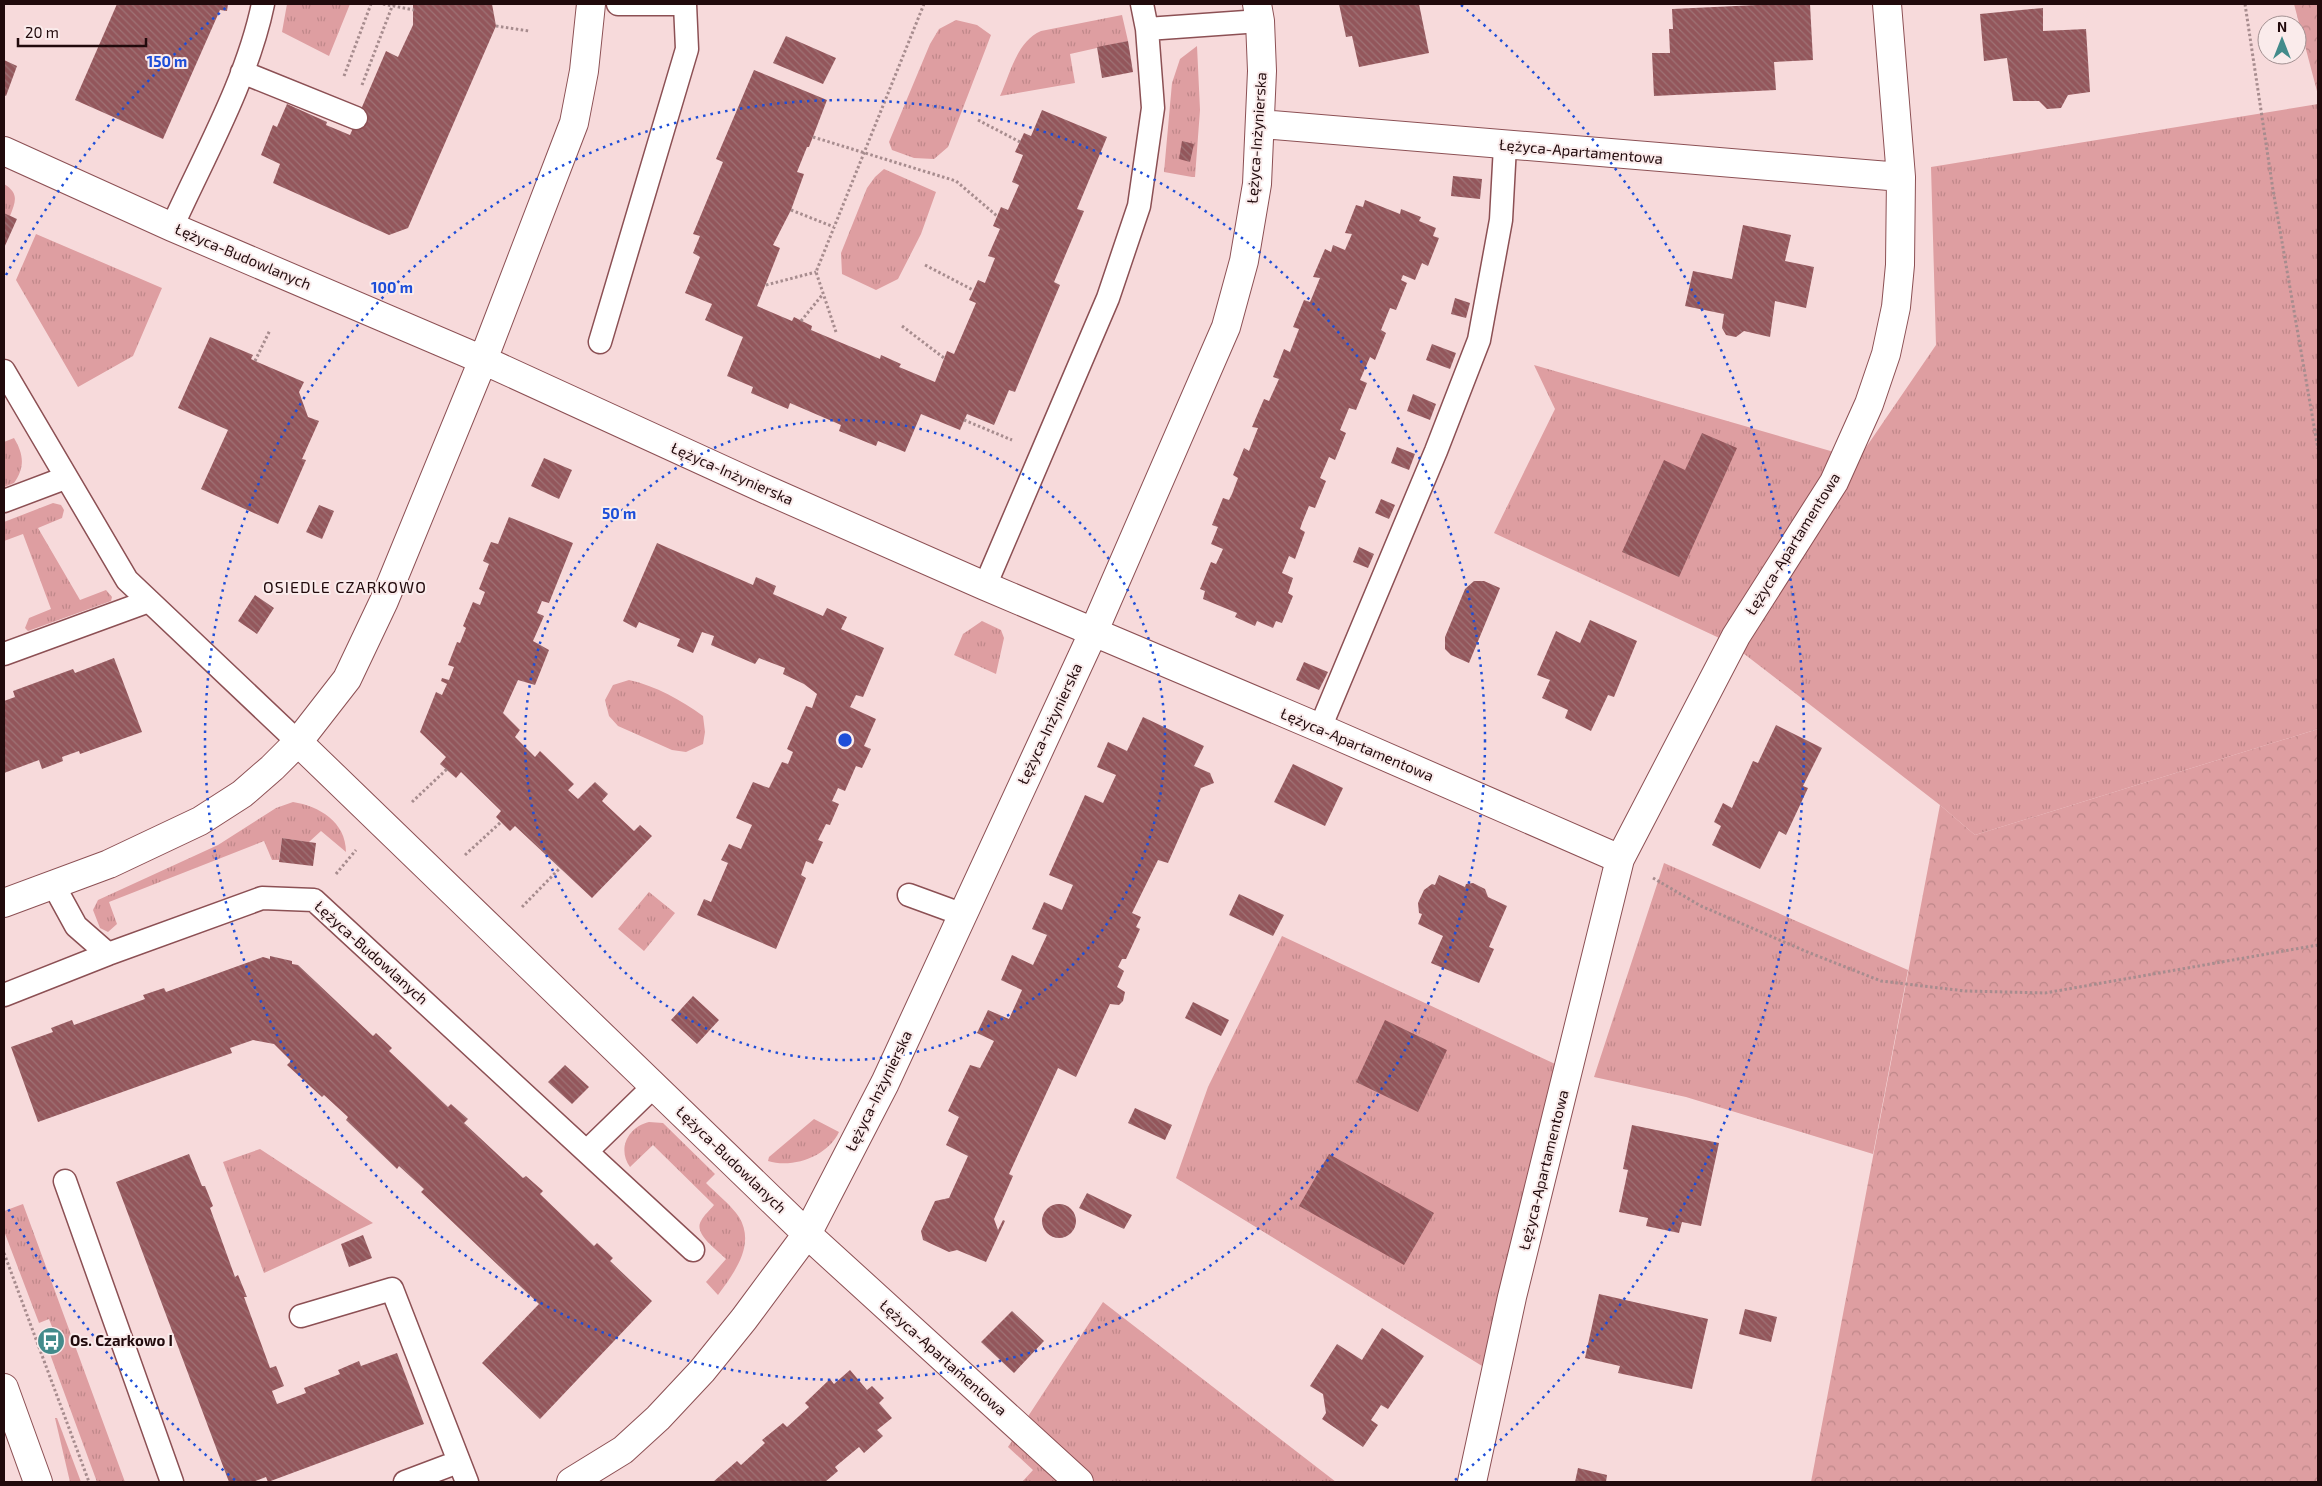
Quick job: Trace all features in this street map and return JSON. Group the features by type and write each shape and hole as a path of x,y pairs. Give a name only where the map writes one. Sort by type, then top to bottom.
{"street":[{"path":"4,903 108,864 200,820 242,794 298,742 347,679 384,601 483,360 574,123 584,71 591,4"},
{"name":"Łężyca-Apartamentowa","path":"1472,1482 1512,1297 1620,859 1736,636 1834,482 1869,404 1886,354 1896,307 1900,265 1901,177 1887,4"},
{"name":"Łężyca-Inżynierska","path":"570,1482 623,1450 658,1418 702,1371 744,1319 807,1234 885,1083 961,914 1093,633 1226,327 1244,261 1255,194 1261,124 1262,71 1258,13"},
{"name":"Łężyca-Apartamentowa","path":"1261,124 1505,146 1901,177"},
{"name":"Łężyca-Budowlanych","path":"4,152 172,227 483,360"},
{"name":"Łężyca-Inżynierska","path":"483,360 767,490 1093,633"},
{"name":"Łężyca-Apartamentowa","path":"1093,633 1320,728 1620,859"},
{"name":"Łężyca-Budowlanych","path":"298,742 807,1234"},
{"name":"Łężyca-Apartamentowa","path":"807,1234 1079,1482"},
{"path":"4,1388 38,1482"}],"lane":[{"path":"172,227 242,72 258,27 263,4"},
{"path":"618,4 678,4"},
{"path":"600,342 687,49 686,4"},
{"path":"985,586 1108,298 1138,206 1153,108 1147,29 1142,4"},
{"path":"1147,29 1258,13"},
{"path":"242,72 356,118"},
{"path":"1320,728 1436,450 1479,340 1501,220 1505,146"},
{"name":"Łężyca-Budowlanych","path":"4,371 126,580 298,742"},
{"path":"4,501 65,478"},
{"path":"4,654 148,601"},
{"path":"53,884 76,926 108,954"},
{"path":"909,894 961,914"},
{"name":"Łężyca-Budowlanych","path":"4,994 262,898 314,900 693,1250"},
{"path":"588,1151 654,1086"},
{"path":"66,1181 172,1482"},
{"path":"301,1316 392,1289 463,1472 405,1482"}],"path":[{"path":"341,82 371,4"},
{"path":"383,4 414,10"},
{"path":"836,332 816,272 924,4"},
{"path":"2245,4 2273,190 2318,449"},
{"path":"361,89 393,5"},
{"path":"496,26 530,31"},
{"path":"978,120 1020,142"},
{"path":"813,137 956,181 997,216"},
{"path":"790,210 834,227"},
{"path":"925,265 973,290"},
{"path":"766,286 816,272"},
{"path":"802,321 824,294"},
{"path":"902,326 944,358"},
{"path":"255,361 270,330"},
{"path":"964,420 1042,453"},
{"path":"408,806 447,769"},
{"path":"461,859 501,822"},
{"path":"1620,859 1701,906 1805,952 1881,981 1965,991 2046,993 2318,946"},
{"path":"516,913 560,868"},
{"path":"4,1253 89,1482"}],"green space":[{"path":"287,4 350,4 329,56 282,32"},
{"path":"2294,4 2318,4 2318,95 2307,53 2307,15 2297,15"},
{"path":"1122,15 1128,41 1070,54 1075,83 1000,96 1015,59 1026,42 1033,36 1041,31"},
{"path":"956,20 977,25 991,35 948,147 934,159 914,158 892,150 889,142 930,44 939,29"},
{"path":"1197,46 1200,110 1195,177 1192,177 1164,172 1172,83 1180,59"},
{"path":"2318,104 2318,729 1975,835 1940,805 1730,643 1494,533 1555,409 1534,365 1858,459 1936,345 1931,167"},
{"path":"884,169 936,192 921,234 898,279 876,290 842,274 841,253 867,188"},
{"path":"4,184 9,187 15,198 10,216 4,213"},
{"path":"36,234 162,288 133,356 78,387 16,280"},
{"path":"14,438 21,455 20,472 14,483 4,487 4,442"},
{"path":"53,503 61,505 64,510 62,518 38,528 80,600 106,590 112,597 111,601 28,631 25,628 29,618 51,609 23,534 4,541 4,522"},
{"path":"982,621 1001,630 1004,638 996,674 954,655 963,634"},
{"path":"629,680 668,694 703,716 705,732 703,744 686,752 672,750 618,726 609,716 605,700 613,685"},
{"path":"2318,729 2318,1482 1811,1482 1940,805 1975,835"},
{"path":"293,802 312,807 329,817 341,832 345,841 346,852 321,831 309,842 282,838 279,860 272,860 264,841 109,902 117,924 108,932 100,928 93,910 98,900 218,845 276,808"},
{"path":"1664,863 1908,970 1873,1154 1686,1097 1594,1077"},
{"path":"649,892 675,913 644,951 618,929"},
{"path":"1282,936 1568,1070 1487,1369 1176,1178 1208,1087"},
{"path":"814,1119 839,1132 827,1148 799,1162 778,1163 768,1161 769,1157"},
{"path":"649,1122 663,1123 715,1174 706,1183 736,1213 744,1227 745,1238 741,1258 718,1295 706,1282 726,1259 703,1236 699,1226 702,1219 714,1205 653,1145 630,1167 626,1160 625,1146 630,1134 635,1129"},
{"path":"260,1149 373,1223 264,1273 223,1162"},
{"path":"23,1204 125,1482 97,1482 50,1354 61,1350 49,1319 39,1323 4,1231 4,1211"},
{"path":"1103,1302 1336,1482 1022,1482 1033,1470 1008,1447"},
{"path":"55,1418 57,1418 81,1482 70,1482"}],"building":[{"path":"117,4 228,4 227,11 220,10 163,139 75,100"},
{"path":"413,4 492,4 496,26 408,228 389,235 273,183 280,164 261,155 273,125 277,127 287,104 327,122 326,125 350,135 386,51 398,57 413,25"},
{"path":"1339,4 1419,4 1429,53 1359,67 1352,36 1346,37"},
{"path":"1810,4 1813,60 1774,62 1776,90 1654,96 1652,53 1670,53 1669,29 1673,29 1672,9"},
{"path":"2043,8 2043,31 2086,29 2090,92 2068,95 2061,108 2047,109 2039,101 2013,101 2007,58 1984,61 1980,14"},
{"path":"786,36 836,58 823,84 773,63"},
{"path":"1128,41 1133,72 1102,78 1097,47"},
{"path":"4,60 17,66 6,96 4,95"},
{"path":"754,70 827,100 797,172 804,174 791,210 773,245 780,248 757,306 792,321 794,317 812,326 811,330 880,359 881,355 901,364 899,367 935,382 947,351 954,354 976,303 969,300 978,280 985,283 995,258 988,256 1000,229 993,226 1001,207 1008,210 1019,185 1012,182 1023,155 1015,152 1024,133 1031,136 1042,110 1107,137 1077,209 1084,211 1054,282 1060,285 1015,392 1009,390 994,425 967,414 960,430 921,414 905,452 878,441 876,446 839,431 841,425 790,403 788,409 751,393 753,387 727,376 743,337 705,320 712,304 685,293 700,257 693,253 700,236 693,234 723,162 716,159"},
{"path":"1182,141 1194,144 1190,162 1179,159"},
{"path":"1453,176 1482,179 1480,199 1451,196"},
{"path":"1365,200 1400,214 1401,209 1421,217 1419,221 1436,228 1433,236 1439,238 1428,266 1422,263 1415,280 1403,275 1401,280 1407,283 1396,310 1390,308 1381,330 1386,333 1375,360 1370,357 1360,380 1367,383 1356,410 1349,408 1340,430 1346,433 1335,460 1329,457 1320,478 1326,481 1315,508 1309,506 1302,523 1300,529 1305,532 1295,559 1289,556 1282,573 1293,578 1288,593 1293,596 1282,623 1276,621 1273,628 1257,621 1255,626 1235,617 1237,613 1203,599 1205,591 1200,589 1211,562 1216,564 1223,549 1211,544 1218,527 1212,525 1223,498 1229,500 1232,494 1238,478 1233,475 1244,448 1249,451 1258,428 1252,427 1264,399 1269,401 1279,379 1273,377 1284,349 1290,352 1299,329 1293,327 1304,300 1310,302 1320,278 1313,277 1325,249 1331,252 1333,245 1345,250 1352,234 1345,233 1356,205 1363,207"},
{"path":"4,213 17,219 4,248"},
{"path":"1743,225 1791,235 1785,261 1814,267 1806,308 1775,301 1770,337 1744,331 1736,337 1726,335 1722,328 1724,314 1685,306 1693,271 1732,279"},
{"path":"1455,298 1470,303 1466,318 1451,314"},
{"path":"210,337 253,355 251,359 304,382 299,392 308,417 319,421 302,459 306,460 278,524 201,489 228,430 178,408"},
{"path":"1432,344 1456,353 1450,369 1426,360"},
{"path":"1413,394 1436,404 1430,420 1407,411"},
{"path":"1702,433 1737,448 1679,577 1622,552 1664,460 1685,470"},
{"path":"1397,447 1415,454 1409,470 1391,463"},
{"path":"544,458 572,470 559,499 531,486"},
{"path":"1381,499 1395,505 1389,519 1375,513"},
{"path":"319,505 334,511 322,539 306,532"},
{"path":"509,517 573,543 549,603 542,601 537,613 544,616 533,641 549,650 535,685 518,680 503,713 520,730 515,737 535,757 540,751 574,784 568,790 578,799 595,782 608,794 602,801 634,831 640,825 652,836 592,898 515,826 510,831 496,817 501,811 461,772 456,778 440,764 446,757 420,732 436,692 442,695 447,684 441,681 442,678 449,680 454,667 448,665 457,642 460,643 466,628 463,626 473,602 480,605 485,592 479,589 489,564 483,561 491,542 498,544"},
{"path":"657,543 753,585 756,577 776,586 773,594 823,616 827,608 847,617 841,629 884,648 863,697 856,695 850,707 876,719 864,746 871,749 862,768 856,766 845,791 838,788 832,801 839,804 830,825 826,824 818,840 823,842 813,864 806,861 801,875 806,878 776,949 697,915 704,899 711,902 728,863 721,860 729,844 741,849 752,825 736,818 753,782 769,788 782,762 788,764 793,752 787,749 806,706 812,708 817,694 804,684 783,674 785,668 759,658 755,664 711,645 714,636 702,632 693,653 677,646 680,639 639,622 636,628 623,621"},
{"path":"1359,547 1374,554 1368,568 1353,562"},
{"path":"1474,581 1484,581 1500,588 1469,663 1451,655 1445,649 1445,637 1465,589"},
{"path":"255,595 274,608 257,634 238,621"},
{"path":"1590,620 1637,641 1614,697 1608,695 1591,731 1565,718 1568,710 1542,698 1550,680 1537,675 1556,631 1580,643"},
{"path":"114,658 142,732 80,754 79,751 62,757 63,761 42,769 39,760 4,773 4,701 15,697 13,691 73,669 75,673"},
{"path":"1304,662 1328,672 1319,690 1296,680"},
{"path":"1143,717 1204,746 1194,766 1210,773 1214,783 1201,788 1168,863 1158,860 1132,913 1141,917 1136,927 1140,929 1126,959 1122,959 1118,967 1124,971 1117,987 1125,992 1123,1001 1119,1005 1110,1004 1076,1077 1058,1068 1009,1174 1013,1176 994,1219 998,1230 1003,1220 1005,1221 986,1262 957,1250 949,1252 923,1240 921,1231 935,1201 949,1198 968,1156 946,1145 959,1117 948,1111 970,1065 980,1068 994,1041 977,1033 988,1010 1009,1019 1022,990 1001,980 1012,955 1033,965 1047,935 1032,929 1044,902 1062,910 1073,885 1049,875 1085,795 1103,803 1116,775 1097,767 1108,742 1127,751"},
{"path":"1776,725 1822,748 1803,786 1808,788 1786,835 1779,831 1760,869 1712,845 1721,826 1714,822 1723,803 1732,808 1753,761 1758,763"},
{"path":"1293,764 1343,788 1325,826 1274,802"},
{"path":"282,838 316,843 313,866 279,862"},
{"path":"1439,875 1465,887 1466,884 1473,883 1485,889 1488,897 1507,906 1489,947 1494,949 1479,983 1431,963 1443,936 1418,924 1422,914 1419,913 1418,903 1424,890 1432,884 1435,885"},
{"path":"1239,894 1284,915 1273,936 1229,915"},
{"path":"270,956 292,961 292,964 298,965 373,1036 376,1033 392,1048 389,1051 448,1107 451,1104 468,1119 464,1123 523,1178 526,1176 543,1191 540,1194 594,1246 597,1243 613,1258 610,1261 652,1301 540,1419 482,1363 539,1304 421,1192 424,1189 399,1166 397,1169 346,1120 348,1117 324,1095 322,1097 287,1065 291,1061 274,1044 253,1040 230,1048 232,1053 38,1122 11,1047 53,1032 51,1028 72,1020 74,1025 145,999 143,995 164,988 166,992 263,957 270,959"},
{"path":"693,996 719,1020 697,1044 671,1020"},
{"path":"1193,1002 1229,1020 1221,1036 1185,1018"},
{"path":"1385,1020 1447,1050 1418,1112 1356,1082"},
{"path":"565,1065 589,1087 572,1104 548,1082"},
{"path":"1135,1108 1172,1125 1165,1140 1128,1123"},
{"path":"1632,1125 1719,1143 1701,1226 1682,1222 1679,1233 1646,1226 1648,1218 1619,1212 1628,1170 1623,1169"},
{"path":"189,1154 202,1186 205,1186 213,1206 210,1208 235,1277 238,1275 247,1297 244,1297 270,1368 276,1366 284,1386 272,1391 277,1404 306,1393 304,1388 340,1374 338,1370 359,1361 361,1366 397,1353 424,1424 268,1482 266,1477 253,1482 229,1482 116,1182"},
{"path":"1329,1154 1434,1213 1404,1265 1299,1206"},
{"path":"1087,1193 1132,1215 1124,1229 1079,1208"},
{"path":"1059,1204 1066,1205 1071,1209 1075,1214 1075,1228 1071,1233 1066,1237 1059,1238 1052,1237 1047,1233 1043,1228 1042,1221 1043,1214 1047,1209 1052,1205"},
{"path":"363,1235 372,1258 349,1267 341,1244"},
{"path":"1599,1294 1708,1319 1692,1389 1618,1373 1620,1366 1585,1358"},
{"path":"1745,1309 1777,1317 1771,1342 1739,1334"},
{"path":"1012,1311 1044,1341 1014,1373 981,1342"},
{"path":"52,1327 59,1344 51,1348 44,1330"},
{"path":"1382,1328 1424,1356 1388,1409 1381,1405 1371,1420 1378,1425 1363,1447 1322,1419 1326,1413 1323,1394 1310,1386 1337,1344 1362,1360"},
{"path":"850,1370 867,1390 872,1386 884,1398 879,1403 892,1418 877,1430 883,1436 864,1453 859,1447 835,1467 838,1471 825,1482 713,1482 737,1461 741,1465 765,1443 762,1440 783,1423 787,1427 809,1407 805,1403 830,1379 834,1384"},
{"path":"1578,1468 1607,1475 1606,1482 1575,1482"}],"place":[{"name":"Os. Czarkowo I","path":"51,1341"}],"district":[{"name":"OSIEDLE CZARKOWO","path":"345,587"}]}
